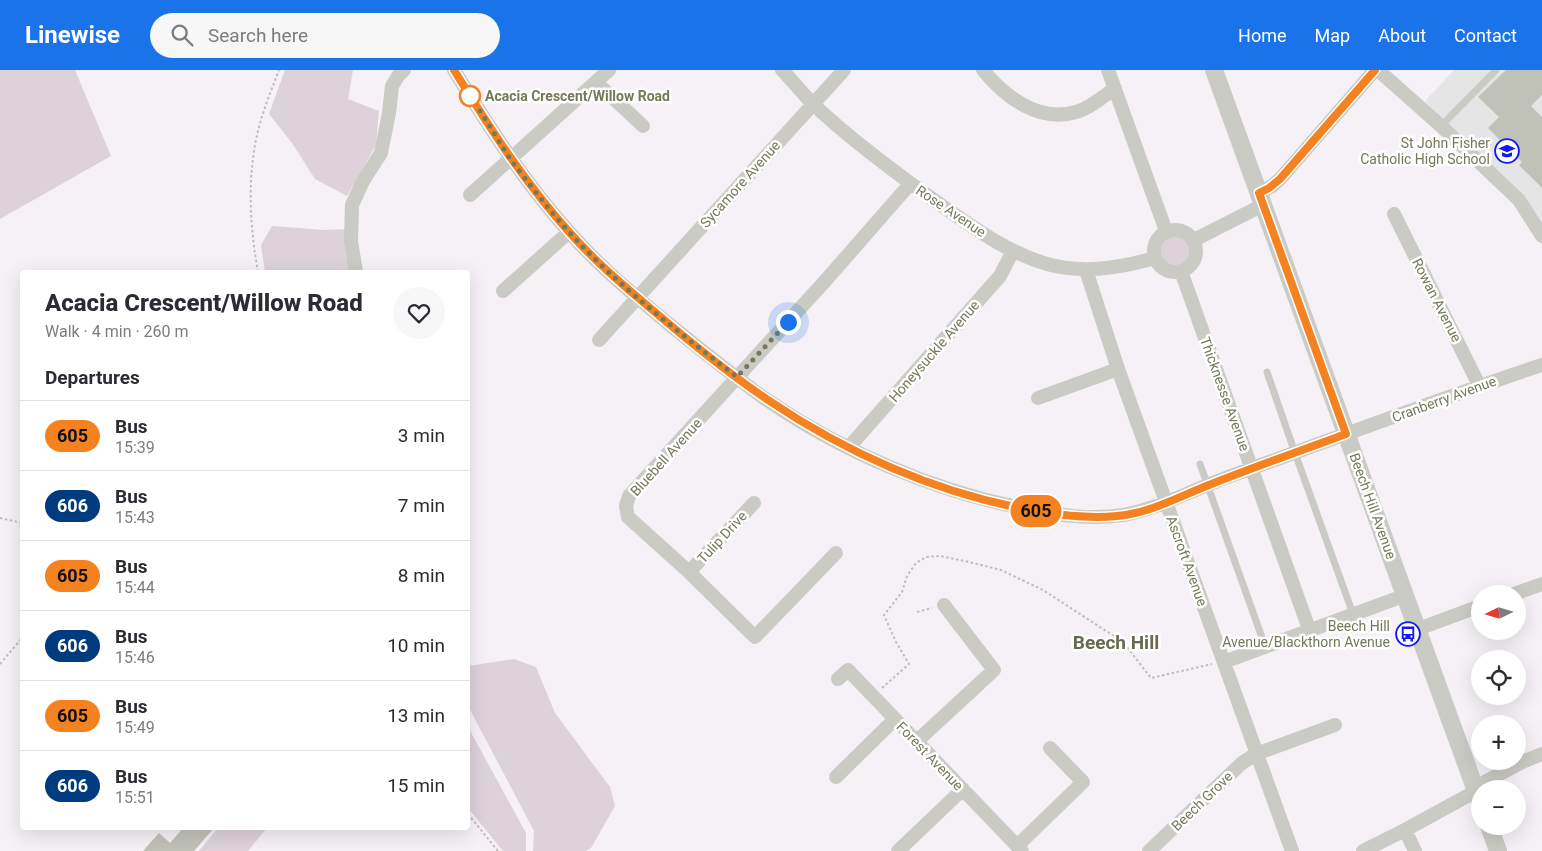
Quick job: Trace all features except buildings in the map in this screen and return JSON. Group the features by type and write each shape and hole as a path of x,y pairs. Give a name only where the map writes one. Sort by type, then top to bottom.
{"street":[{"path":"356,270 352,241 352,205 363,182 381,153 392,86 404,70"},
{"name":"Cranberry Avenue","path":"454,70 511,159 569,232 602,267 683,336 768,400 813,428 886,466 980,499 1065,515 1095,517 1119,516 1140,512 1167,503 1207,485 1479,385 1542,364"},
{"path":"470,195 609,70"},
{"name":"Rose Avenue","path":"782,70 813,104 859,144 910,184 967,224 1012,251 1047,264 1086,270 1111,268 1155,258"},
{"name":"Sycamore Avenue","path":"599,340 844,70"},
{"path":"983,70 1012,100 1025,107 1053,114 1070,113 1087,108 1115,88"},
{"path":"1108,70 1166,231"},
{"name":"Beech Hill Avenue","path":"1214,70 1472,780"},
{"path":"1194,240 1261,199 1376,70 1441,126 1519,200 1542,236"},
{"path":"596,82 643,126"},
{"name":"Bluebell Avenue","path":"836,553 755,637 689,572 628,517 626,506 629,496 826,280 910,184"},
{"name":"Rowan Avenue","path":"1394,214 1479,385"},
{"path":"1181,230 1194,240 1196,257 1188,268 1181,271 1169,271 1163,268 1155,258 1155,245 1166,231 1181,230"},
{"path":"503,291 569,232"},
{"name":"Honeysuckle Avenue","path":"849,447 1000,276 1012,251"},
{"name":"Ascroft Avenue","path":"1086,270 1118,369 1292,851"},
{"name":"Thicknesse Avenue","path":"1181,271 1309,629"},
{"path":"1038,398 1118,369"},
{"name":"Tulip Drive","path":"689,572 754,502"},
{"path":"1526,590 1542,584"},
{"path":"1224,662 1309,629 1406,595"},
{"path":"916,741 994,670 944,605"},
{"path":"1418,629 1471,609"},
{"name":"Forest Avenue","path":"838,679 848,670 1020,848"},
{"path":"836,777 895,719"},
{"name":"Beech Grove","path":"1149,851 1242,762 1256,754 1335,725"},
{"path":"1020,848 1083,782 1050,748"},
{"path":"1489,780 1522,762 1542,754"},
{"path":"898,851 962,789"},
{"path":"1363,851 1471,795"},
{"path":"1405,830 1416,851"},
{"path":"1492,835 1498,851"}],"lane":[{"path":"1441,126 1496,70"},
{"path":"1268,372 1353,614"},
{"path":"1200,464 1265,646"}],"path":[{"path":"258,270 252,239 250,182 257,134 279,70"},
{"path":"0,518 20,523"},
{"path":"873,696 909,664 896,642 884,615 902,592 907,576 916,563 926,557 940,556 1001,570 1042,590 1123,642 1151,678 1224,662"},
{"path":"917,612 944,605"},
{"path":"0,664 20,640"},
{"path":"470,816 498,851"}],"shaded area":[{"path":"0,70 75,70 111,156 0,219"},
{"path":"285,70 353,70 348,99 379,111 376,145 347,196 315,179 292,143 269,114"},
{"name":"St John Fisher Catholic High School","path":"1454,70 1542,70 1542,236 1519,200 1425,101"},
{"path":"272,226 325,230 348,229 352,270 265,270 261,245"},
{"path":"1175,235 1181,236 1186,240 1190,245 1190,257 1186,262 1181,266 1175,267 1169,266 1164,262 1160,257 1159,251 1160,245 1164,240 1169,236"},
{"path":"514,659 536,667 555,713 610,787 615,806 591,848 586,851 533,851 534,831 470,710 470,666"},
{"path":"470,731 526,833 526,851 503,851 470,810"},
{"path":"216,830 265,830 248,851 199,851"}],"bus line":[{"name":"605","path":"454,70 511,159 569,232 602,267 683,336 768,400 813,428 849,447 886,466 921,480 1004,505 1065,515 1095,517 1119,516 1140,512 1167,503 1207,485 1346,434 1259,193 1280,179 1375,70"}],"place":[{"name":"Acacia Crescent/Willow Road","path":"470,96"},
{"name":"St John Fisher Catholic High School","path":"1507,151"},
{"name":"Beech Hill Avenue/Blackthorn Avenue","path":"1408,634"}],"district":[{"name":"Beech Hill","path":"1116,642"}],"route":[{"path":"470,96 511,159 540,197 602,267 683,336 737,377 788,322"}]}
